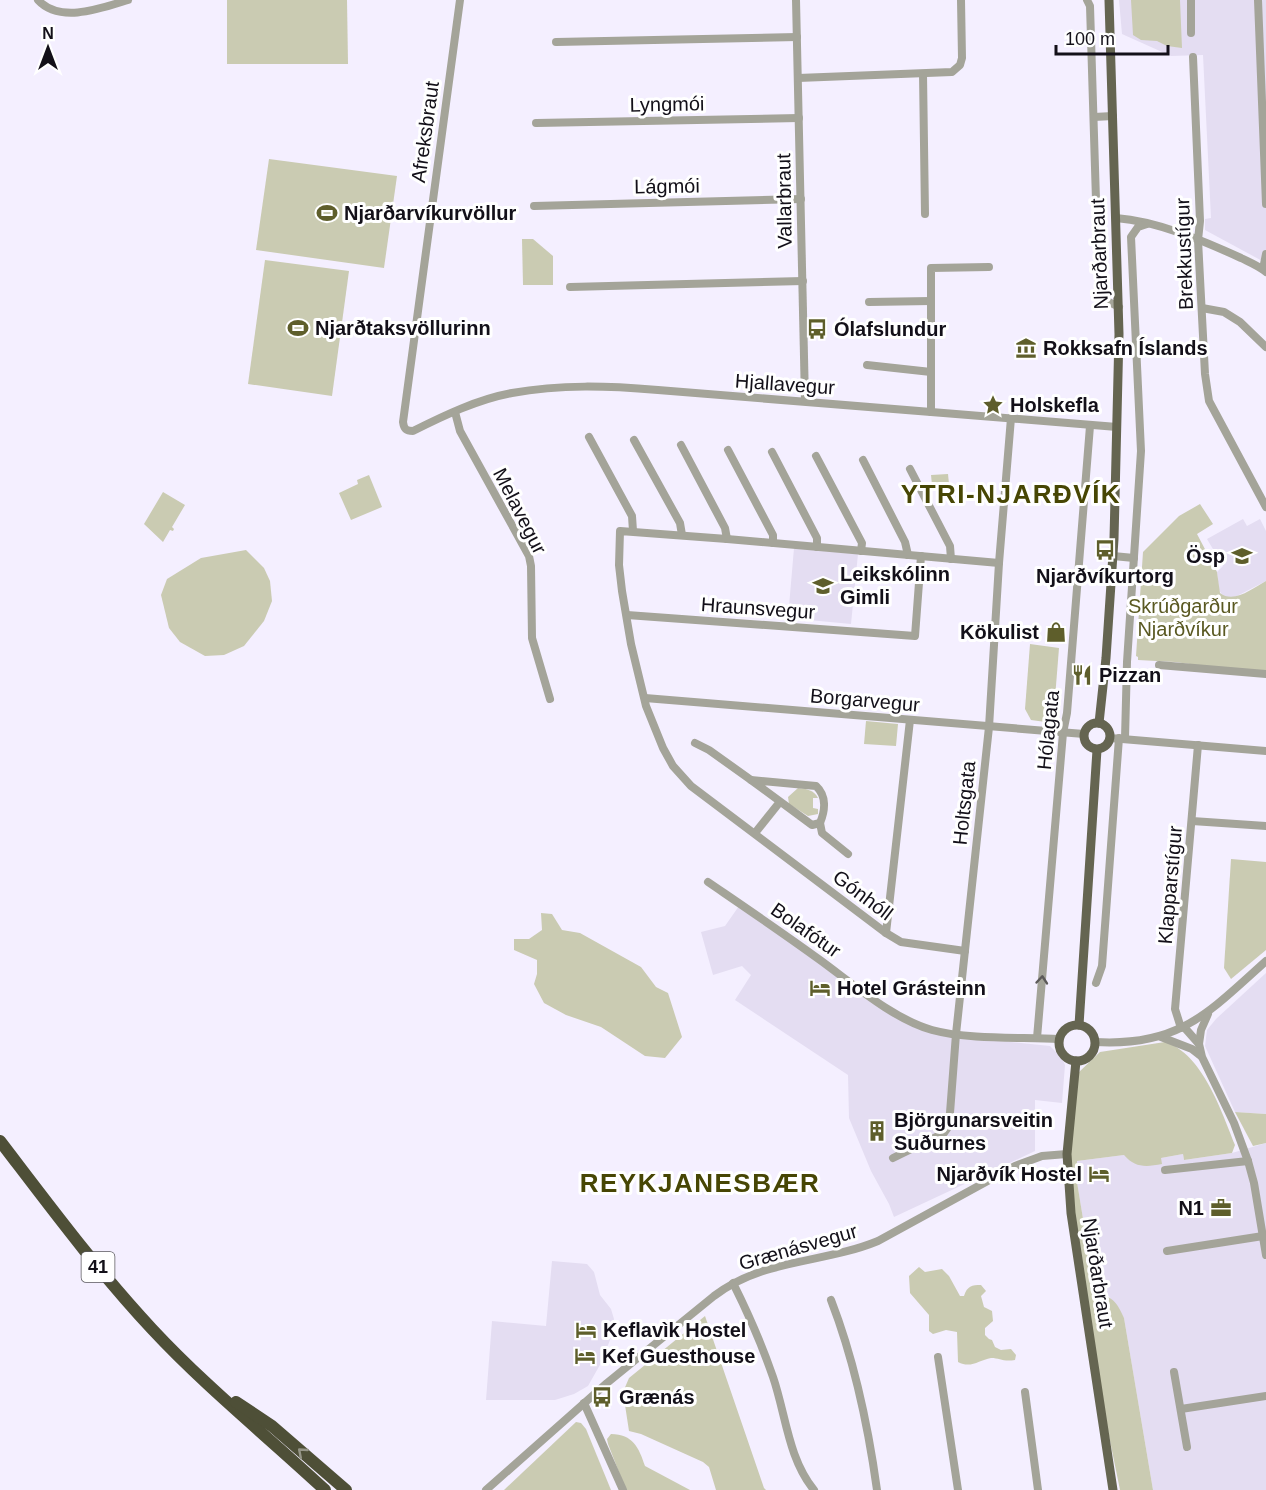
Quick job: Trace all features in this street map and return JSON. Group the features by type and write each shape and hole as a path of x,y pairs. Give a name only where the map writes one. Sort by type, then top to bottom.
{"highway":[{"name":"41","path":"0,1141 77,1241 153,1331 325,1490"},
{"name":"41","path":"208,1383 272,1426 346,1490"}],"main road":[{"name":"Njarðarbraut","path":"1099,723 1107,658 1113,556 1119,307 1109,0"},
{"path":"1099,723 1118,738 1097,750 1085,743 1084,734 1087,727 1099,723"},
{"path":"1079,1025 1097,750"},
{"path":"1079,1025 1088,1029 1095,1042 1087,1058 1076,1061 1062,1054 1059,1039 1068,1026 1079,1025"},
{"name":"Njarðarbraut","path":"1076,1061 1067,1154 1071,1213 1113,1490"}],"street":[{"path":"38,0 54,11 71,13 128,0"},
{"name":"Afreksbraut","path":"455,412 413,431 407,431 404,428 404,412 460,0"},
{"name":"Vallarbraut","path":"796,0 805,401"},
{"path":"798,78 948,74 960,65 963,55 961,0"},
{"path":"1087,0 1090,6 1099,297 1119,307"},
{"path":"1191,0 1191,33"},
{"path":"1258,0 1266,204"},
{"path":"556,42 797,37"},
{"name":"Brekkustígur","path":"1193,57 1200,221 1197,240 1205,374 1209,401 1266,507"},
{"path":"923,74 926,214"},
{"path":"1094,117 1113,116"},
{"name":"Lyngmói","path":"536,123 799,118"},
{"name":"Lágmói","path":"534,206 801,200"},
{"path":"1116,219 1147,224 1197,240 1264,270 1266,254"},
{"path":"1096,983 1102,966 1118,738 1127,662 1141,451 1131,237 1138,227 1147,224"},
{"path":"931,412 931,268 989,267"},
{"path":"570,287 803,281"},
{"path":"869,302 931,301"},
{"path":"1202,308 1224,312 1266,346"},
{"path":"867,365 931,372"},
{"name":"Hjallavegur","path":"455,412 510,393 552,387 611,386 1117,427"},
{"name":"Melavegur","path":"455,412 460,431 528,556 531,566 532,638 550,699"},
{"name":"Holtsgata","path":"893,1158 944,1133 949,1126 956,1034 989,727 1011,418"},
{"name":"Hólagata","path":"1037,1038 1063,733 1067,713 1090,426"},
{"path":"589,437 632,516 633,531 999,563"},
{"path":"634,440 680,523 682,535"},
{"path":"681,445 725,528 727,538"},
{"path":"728,450 773,535 773,543"},
{"path":"772,452 817,538 817,547"},
{"path":"816,456 862,543 861,550"},
{"path":"863,460 905,542 908,555"},
{"path":"910,469 950,546 951,559"},
{"name":"Gónhóll","path":"633,531 620,531 619,565 633,652 646,706 673,766 691,786 886,933 902,942 965,951"},
{"name":"Hraunsvegur","path":"627,615 915,636 921,556"},
{"path":"1113,556 1134,558"},
{"path":"1160,665 1266,674"},
{"name":"Borgarvegur","path":"645,698 1084,734"},
{"path":"886,933 910,720"},
{"path":"1118,738 1266,751"},
{"path":"695,743 709,750 812,825 820,823 824,813 823,797 816,786 751,780"},
{"name":"Klapparstígur","path":"1183,1028 1175,1009 1198,745"},
{"path":"755,833 779,803"},
{"path":"1192,821 1266,826"},
{"name":"Gónhóll","path":"820,823 822,833 848,854"},
{"name":"Bolafótur","path":"708,882 900,1016 925,1028 956,1034 1059,1039"},
{"path":"1095,1042 1132,1042 1161,1037 1183,1028 1210,1011 1266,961"},
{"path":"1196,1047 1210,1011"},
{"path":"1183,1028 1202,1057 1234,1123 1248,1161 1266,1255"},
{"path":"1161,1037 1196,1047"},
{"name":"Grænásvegur","path":"486,1490 584,1403 733,1283 747,1275 770,1268 856,1250 878,1241 1015,1166 1042,1156 1067,1154"},
{"path":"1165,1170 1248,1161"},
{"path":"1167,1251 1263,1236"},
{"path":"733,1283 751,1321 773,1378 796,1461 805,1479 814,1490"},
{"path":"831,1300 854,1369 870,1439 877,1490"},
{"path":"938,1357 958,1490"},
{"path":"1174,1372 1187,1447"},
{"path":"1025,1392 1038,1490"},
{"path":"1181,1409 1266,1396"},
{"path":"584,1403 623,1490"}],"shaded area":[{"path":"1119,0 1266,0 1266,263 1205,230 1205,219 1211,218 1203,55 1171,56 1122,34"},
{"name":"Ösp","path":"1243,519 1247,526 1260,519 1266,531 1266,581 1229,598 1223,596 1219,590 1217,572 1223,566 1207,539"},
{"name":"Leikskólinn Gimli","path":"794,548 858,554 851,624 788,618"},
{"path":"739,906 901,1019 941,1035 1050,1046 1062,1058 1065,1065 1062,1103 1035,1100 1035,1151 894,1217 871,1171 849,1118 848,1075 735,1000 751,975 742,966 713,975 701,932 725,926"},
{"path":"1266,973 1266,1114 1235,1112 1205,1046 1207,1030"},
{"path":"1266,1143 1266,1490 1153,1490 1124,1318 1109,1296 1095,1293 1077,1182 1077,1161 1124,1155 1161,1158 1183,1154 1184,1160 1232,1153"},
{"path":"552,1261 587,1264 594,1272 600,1295 611,1309 614,1319 610,1340 601,1363 588,1386 574,1394 555,1400 486,1400 492,1321 546,1326"}],"green space":[{"path":"227,0 347,0 348,64 227,64"},
{"path":"1131,0 1180,0 1182,48 1167,46 1157,41 1141,40 1133,35"},
{"name":"Njarðarvíkurvöllur","path":"269,159 397,176 384,268 256,250"},
{"path":"522,239 533,239 553,256 553,285 523,285"},
{"name":"Njarðtaksvöllurinn","path":"265,260 349,271 332,396 248,384"},
{"path":"948,474 949,484 932,485 931,475"},
{"path":"369,475 382,507 351,520 339,493 358,484 357,480"},
{"path":"163,492 185,505 172,527 173,531 170,530 163,542 144,524"},
{"name":"Skrúðgarður Njarðvíkur","path":"1200,504 1213,524 1197,534 1217,572 1220,593 1225,596 1237,596 1266,581 1266,674 1175,662 1138,660 1136,656 1143,552 1179,516"},
{"path":"246,550 264,568 270,581 272,601 264,621 244,646 224,655 205,656 180,642 169,628 161,595 167,579 201,558"},
{"path":"1030,644 1059,648 1053,723 1031,720 1025,709"},
{"path":"866,721 898,724 896,746 864,744"},
{"path":"798,788 810,790 816,795 818,798 813,798 813,808 818,809 818,814 808,816 789,804 788,797"},
{"path":"1231,859 1266,862 1266,950 1231,979 1224,968"},
{"path":"541,913 552,914 562,930 580,933 641,967 656,987 668,993 682,1037 665,1058 645,1056 601,1027 566,1015 544,1003 534,984 537,960 514,950 514,939 529,939 542,930"},
{"path":"1165,1042 1178,1048 1200,1071 1217,1101 1235,1145 1232,1153 1184,1160 1183,1154 1161,1158 1162,1164 1151,1166 1141,1166 1124,1155 1077,1161 1077,1182 1095,1292 1113,1301 1124,1318 1153,1490 1120,1490 1108,1431 1074,1212 1070,1157 1078,1073 1100,1052"},
{"path":"1235,1112 1266,1114 1266,1143 1253,1146"},
{"path":"919,1267 925,1272 942,1269 949,1276 960,1296 964,1296 970,1287 981,1285 986,1291 981,1296 984,1307 992,1311 993,1321 985,1328 985,1335 992,1340 995,1347 1001,1350 1011,1349 1016,1355 1015,1360 991,1358 967,1365 958,1362 957,1332 946,1330 933,1334 929,1331 929,1315 910,1293 909,1276"},
{"path":"705,1316 766,1490 716,1490 709,1467 703,1462 641,1434 629,1431 623,1392 629,1378"},
{"path":"576,1422 581,1423 586,1429 611,1490 504,1490"},
{"path":"611,1434 630,1439 640,1453 645,1466 690,1490 627,1490 608,1444 607,1439"}],"place":[{"name":"Njarðarvíkurvöllur","path":"327,213"},
{"name":"Njarðtaksvöllurinn","path":"298,328"},
{"name":"Ólafslundur","path":"817,329"},
{"name":"Rokksafn Íslands","path":"1026,348"},
{"name":"Holskefla","path":"993,405"},
{"name":"Njarðvíkurtorg","path":"1105,550"},
{"name":"Ösp","path":"1242,556"},
{"name":"Leikskólinn Gimli","path":"823,586"},
{"name":"Kökulist","path":"1056,632"},
{"name":"Pizzan","path":"1082,675"},
{"name":"Hotel Grásteinn","path":"820,988"},
{"name":"Björgunarsveitin Suðurnes","path":"877,1131"},
{"name":"Njarðvík Hostel","path":"1099,1174"},
{"name":"N1","path":"1221,1208"},
{"name":"Keflavìk Hostel","path":"586,1330"},
{"name":"Kef Guesthouse","path":"585,1356"},
{"name":"Grænás","path":"602,1397"}],"district":[{"name":"YTRI-NJARÐVÍK","path":"1011,494"},
{"name":"REYKJANESBÆR","path":"700,1183"}]}
